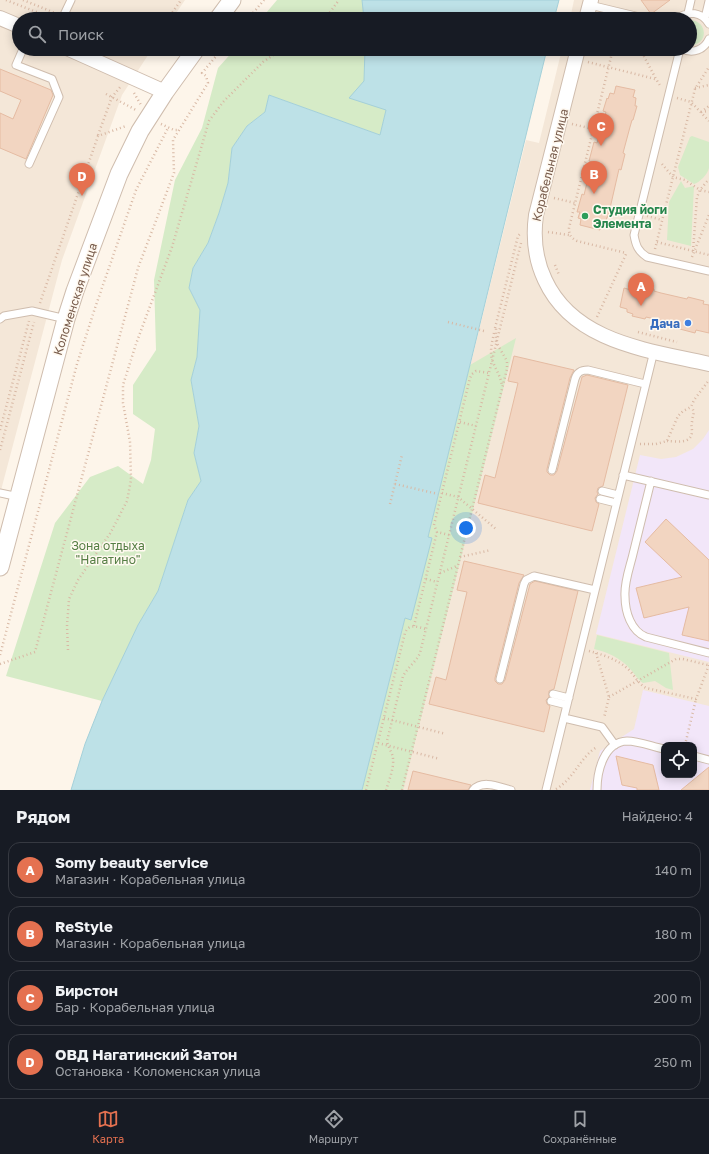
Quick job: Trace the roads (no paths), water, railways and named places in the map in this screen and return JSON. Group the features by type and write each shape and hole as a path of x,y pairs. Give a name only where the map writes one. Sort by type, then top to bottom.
{"street":[{"path":"223,12 232,0"},
{"path":"588,12 590,2"},
{"path":"0,18 12,23"},
{"path":"84,56 125,76 165,92"},
{"name":"Коломенская улица","path":"0,567 66,319 75,291 119,174 140,131 148,117 191,56"},
{"name":"Корабельная улица","path":"576,56 536,215 534,232 538,260 548,286 556,298 575,319 599,334 622,343 709,364"}],"lane":[{"path":"65,12 71,0"},
{"path":"688,12 691,0"},
{"path":"697,15 707,21 709,1"},
{"path":"590,2 624,12"},
{"path":"697,50 703,47 709,39"},
{"path":"20,56 16,65 52,79 59,97 29,164"},
{"path":"679,56 634,235 636,246 640,252 647,257 709,271"},
{"path":"0,319 4,316 34,311 66,319"},
{"path":"546,790 654,351"},
{"path":"552,470 574,379 578,373 588,370 646,384"},
{"path":"623,475 709,496"},
{"path":"651,481 626,584 626,605 631,622 635,630 640,635 709,653"},
{"path":"0,492 19,497"},
{"path":"602,492 618,496"},
{"path":"600,499 616,503"},
{"path":"500,679 526,580 534,576 595,590"},
{"path":"552,697 568,701"},
{"path":"564,718 602,727 615,745"},
{"path":"597,790 605,754 615,745 628,741 661,748"},
{"path":"697,757 709,760"},
{"path":"473,790 477,786 487,784 512,790"}],"water":[{"path":"362,0 559,0 556,12 363,12"},
{"path":"365,56 545,56 428,537 432,538 411,620 405,618 362,790 71,790 85,744 102,701 138,625 158,591 188,500 201,481 194,453 199,426 191,380 197,357 200,310 189,288 193,268 208,243 219,213 228,183 232,148 247,126 265,112 269,95 380,135 386,110 349,98 364,81"}],"place":[{"name":"Бирстон","path":"601,146"},
{"name":"ReStyle","path":"594,194"},
{"name":"ОВД Нагатинский Затон","path":"82,196"},
{"name":"Студия йоги Элемента","path":"585,216"},
{"name":"Somy beauty service","path":"641,306"},
{"name":"Дача","path":"688,323"}],"park label":[{"name":"Зона отдыха \"Нагатино\"","path":"108,552"}]}
